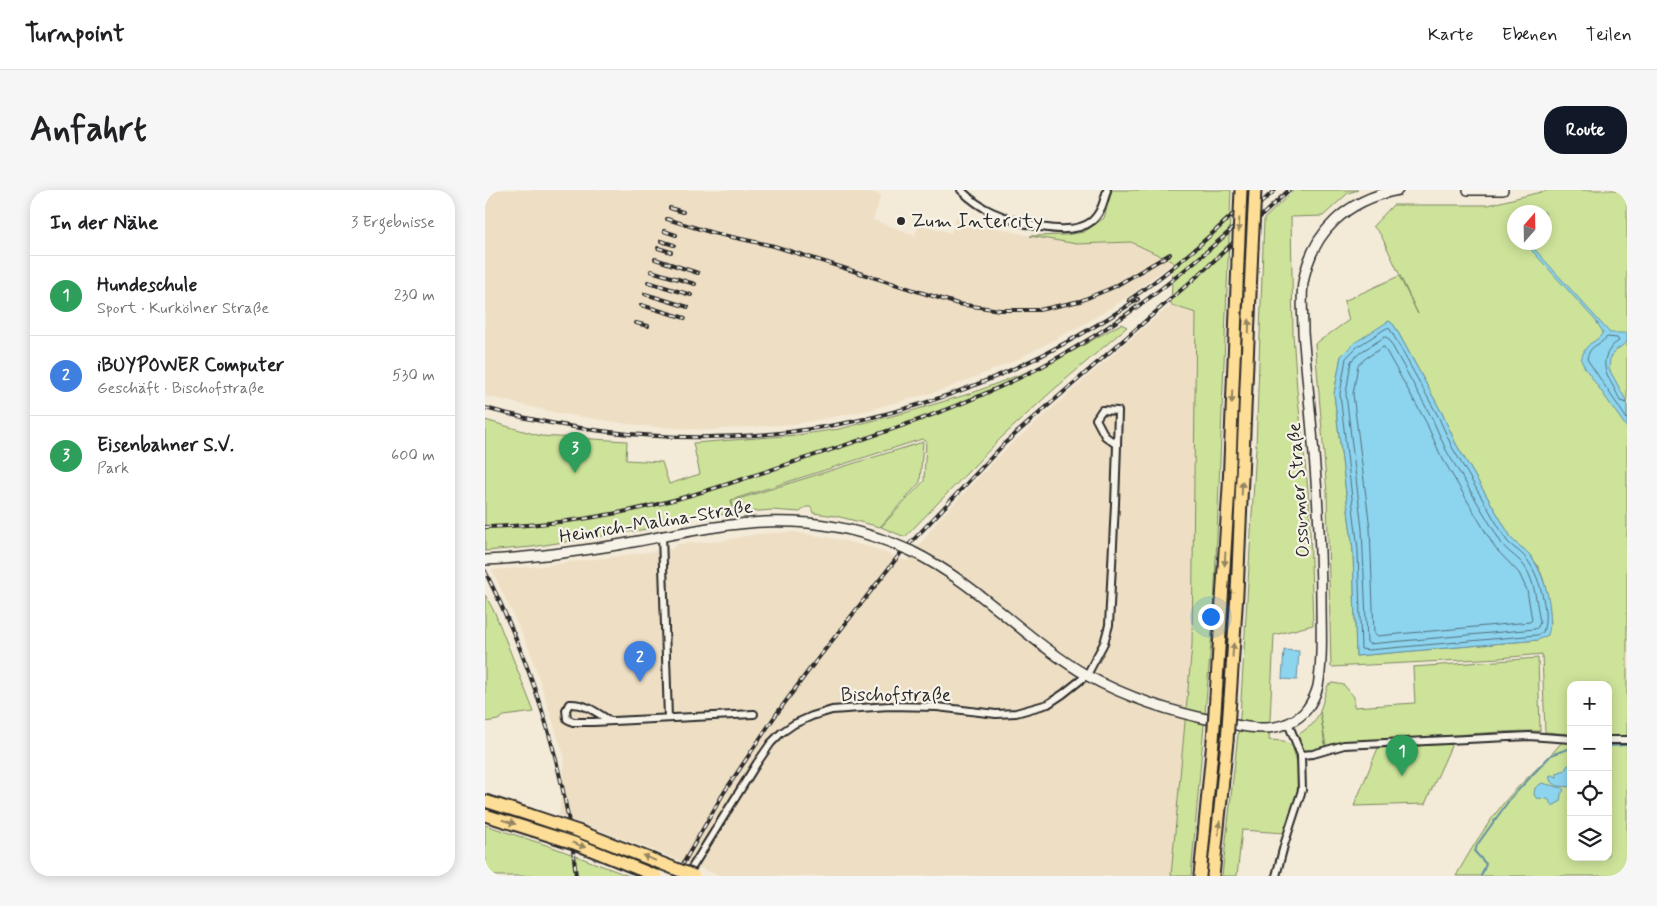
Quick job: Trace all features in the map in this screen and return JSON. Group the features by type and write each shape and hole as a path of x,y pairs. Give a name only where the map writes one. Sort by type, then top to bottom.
{"highway":[{"path":"1200,876 1213,741 1229,486 1241,190"},
{"path":"1213,876 1227,741 1237,593 1255,190"},
{"path":"485,801 597,838 694,876"},
{"path":"485,815 574,844 656,876"},
{"path":"1194,876 1195,864 1202,856"}],"main road":[{"name":"Ossumer Straße","path":"1188,716 1242,726 1265,728 1288,723 1299,717 1313,700 1319,678 1321,653 1320,535 1303,332 1303,284 1313,249 1331,224 1342,213 1368,198 1398,190"},
{"path":"1468,190 1503,190"},
{"name":"Heinrich-Malina-Straße","path":"486,560 572,552 662,535 750,522 800,521 852,530 911,551 947,570 1087,675 1136,698 1188,716"}],"street":[{"path":"961,190 974,202 991,212 1007,218 1056,229 1082,226 1093,220 1100,210 1107,190"},
{"path":"1087,675 1104,643 1110,619 1117,445 1118,411 1102,410 1096,419 1105,436 1117,445"},
{"path":"662,535 668,718"},
{"name":"Bischofstraße","path":"687,876 704,846 767,750 781,733 794,724 832,710 889,706 937,707 996,714 1016,713 1048,704 1087,675"},
{"path":"610,721 588,707 579,704 569,704 566,710 567,719 573,722 610,721 754,714"},
{"path":"1276,876 1285,842 1303,790 1301,754 1288,723"},
{"path":"1301,754 1313,754 1344,745 1529,736 1567,739"},
{"path":"1612,740 1627,740"}],"shaded area":[{"path":"485,190 863,190 881,195 873,220 915,235 919,224 951,233 956,217 1030,236 1077,244 1131,242 1173,263 1122,301 1086,323 1016,360 942,390 865,411 795,424 709,430 641,426 557,413 485,396"},
{"path":"1171,305 1196,313 1192,645 1171,876 721,876 559,815 565,759 530,651 492,570 541,566 672,549 677,544 721,541 756,534 794,532 837,539 873,548 907,561 939,519 1006,449"}],"green space":[{"path":"1112,190 1231,190 1214,609 1191,876 1171,876 1192,645 1196,313 1171,305 1173,262 1131,242 1077,244 1030,236 1065,235 1084,232 1104,218"},
{"path":"1294,190 1358,190 1348,193 1323,216 1291,217 1293,334 1309,499 1313,625 1274,635 1269,740 1284,741 1292,746 1298,765 1298,794 1284,833 1242,830 1237,876 1222,876 1240,717 1256,448 1264,219"},
{"path":"1549,190 1627,190 1627,876 1456,876 1467,856 1500,808 1567,735 1567,861 1612,861 1612,681 1567,681 1567,734 1545,732 1542,654 1331,667 1327,493 1315,344 1349,320 1344,301 1399,276 1418,314 1381,235 1373,226 1393,205 1488,205","holes":["1389,321 1394,325 1442,413 1456,444 1512,539 1527,552 1538,567 1545,585 1551,623 1538,640 1356,656 1353,551 1334,394 1341,356"]},
{"path":"1121,324 1127,327 1001,438 905,537 881,527 924,481 926,441 922,439 731,500 733,514 690,516 653,528 532,547 485,551 485,420 541,436 627,441 626,460 662,462 669,484 700,474 693,443 797,435 839,429 908,412 972,393 1057,360"},
{"path":"923,442 920,482 880,527 836,516 813,513 811,507 806,507 800,512 772,510 734,513 732,501"},
{"path":"485,595 495,613 534,712 504,716 498,720 485,722"},
{"path":"1538,658 1540,731 1354,741 1326,746 1320,711 1328,685 1333,683 1344,685 1354,697 1354,707 1415,703 1413,667"},
{"path":"1320,712 1325,746 1312,751 1306,751 1302,747 1298,735 1313,724"},
{"path":"1452,744 1425,804 1354,806 1378,748"},
{"path":"485,825 555,848 629,876 485,876"}],"water":[{"path":"1531,250 1535,250 1610,333 1627,333 1627,342 1615,351 1610,359 1609,369 1627,402 1627,428 1581,360 1588,345 1603,332 1596,321"},
{"path":"1389,321 1394,325 1442,413 1456,444 1512,539 1529,554 1540,572 1547,593 1550,625 1548,635 1538,640 1356,656 1353,551 1334,394 1341,356 1354,343"},
{"path":"1284,650 1299,651 1297,680 1282,679"},
{"path":"1567,767 1567,787 1558,786 1551,782 1549,776 1557,777 1557,773 1565,770"},
{"path":"1542,783 1564,790 1561,794 1560,802 1552,806 1548,799 1536,798 1534,794 1535,788"}],"waterway":[{"path":"1612,746 1627,745"},
{"path":"1481,876 1486,864 1475,852 1477,845 1510,799 1551,755 1567,749"}],"railway":[{"path":"1129,300 1196,248 1258,190"},
{"path":"485,527 533,525 565,521 612,514 658,504 727,484 853,443 969,401 1025,375 1060,356 1126,315 1217,243 1275,190"},
{"path":"676,876 723,794 775,716 900,554 1005,443 1203,271 1289,190"},
{"path":"670,208 683,212"},
{"path":"667,219 713,233 774,246 958,304 1000,310 1039,310 1080,301 1114,287 1170,254"},
{"path":"664,231 676,235"},
{"path":"661,241 674,245"},
{"path":"658,248 671,252"},
{"path":"655,259 698,273"},
{"path":"651,271 695,284"},
{"path":"648,282 691,295"},
{"path":"645,294 688,307"},
{"path":"485,408 572,427 657,436 741,436 824,427 905,409 985,381 1062,345 1138,299"},
{"path":"641,305 685,318"},
{"path":"636,323 648,326"},
{"path":"485,571 518,644 545,719 564,797 576,876"}],"place":[{"name":"Zum Intercity","path":"901,221"},
{"name":"Eisenbahner S.V.","path":"575,473"},
{"name":"iBUYPOWER Computer","path":"640,682"},
{"name":"Hundeschule","path":"1402,776"}]}
